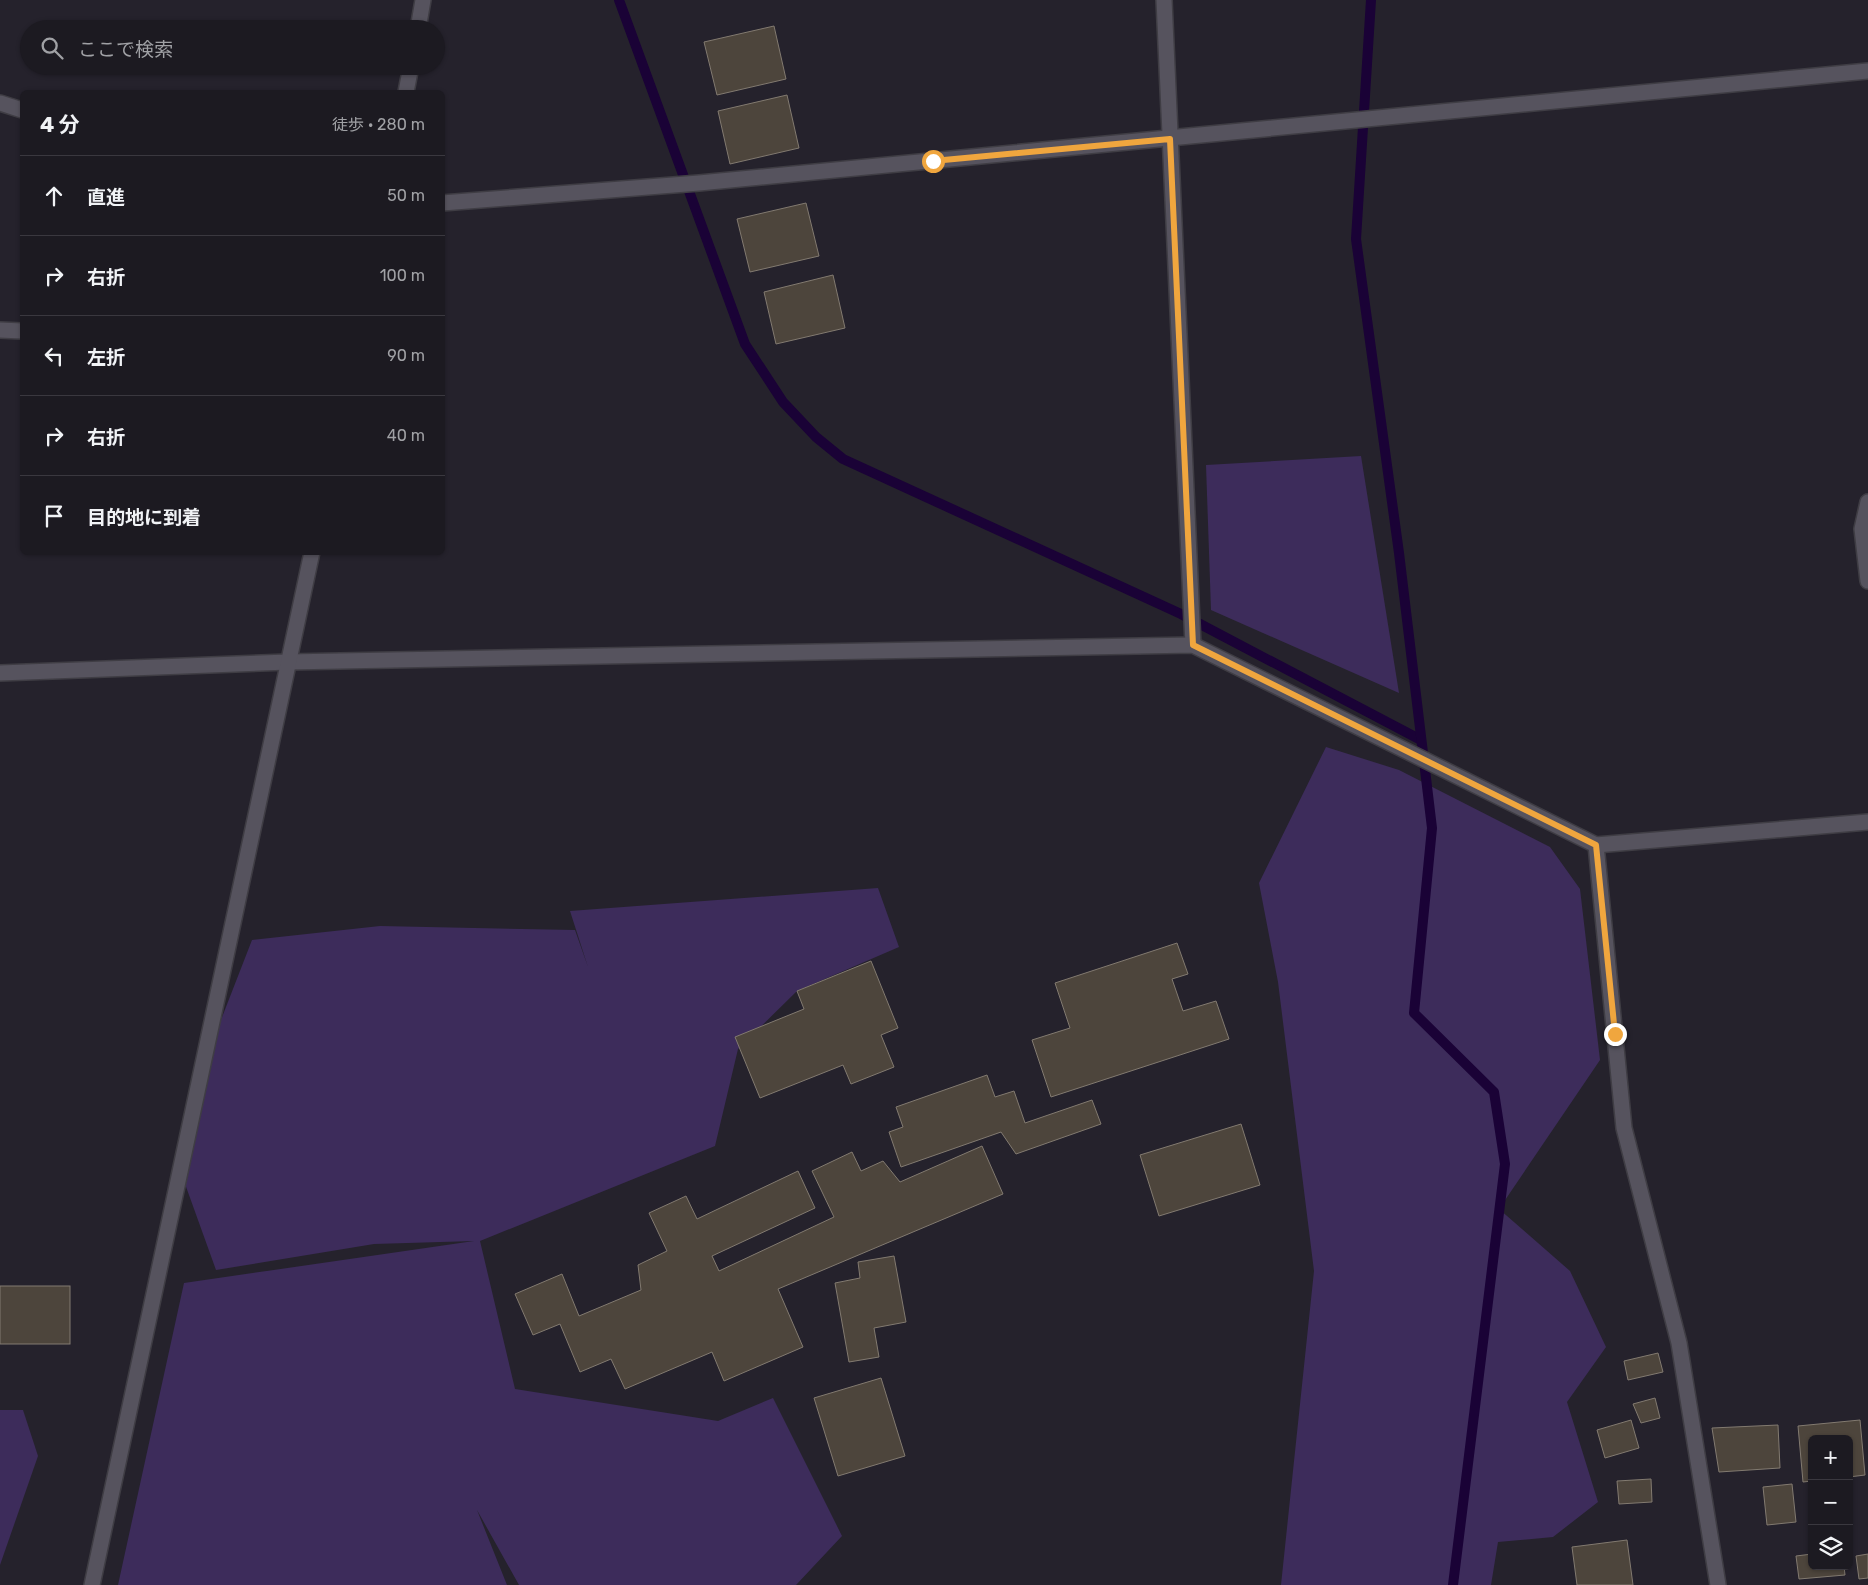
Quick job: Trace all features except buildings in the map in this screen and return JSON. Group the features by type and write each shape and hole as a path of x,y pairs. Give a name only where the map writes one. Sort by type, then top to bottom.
{"street":[{"path":"420,20 423,0"},
{"path":"1164,0 1193,645"},
{"path":"445,202 699,183 1868,71"},
{"path":"406,90 409,75"},
{"path":"0,103 20,109"},
{"path":"0,330 20,331"},
{"path":"1868,502 1862,529 1868,581"},
{"path":"92,1585 311,555"},
{"path":"0,673 288,662 1193,645 1596,845 1868,822"},
{"path":"1596,845 1624,1128 1679,1343 1718,1585"}],"shaded area":[{"path":"1361,456 1399,693 1211,610 1206,465"},
{"path":"1326,747 1399,770 1550,847 1580,889 1600,1060 1499,1209 1570,1271 1606,1347 1567,1402 1598,1502 1553,1537 1498,1542 1491,1585 1281,1585 1314,1271 1278,982 1259,883"},
{"path":"878,888 899,947 797,991 738,1049 715,1146 480,1241 515,1389 718,1421 773,1398 842,1536 796,1585 519,1585 477,1510 507,1585 118,1585 184,1283 474,1241 374,1244 216,1270 180,1170 200,1074 252,940 380,926 575,930 588,967 570,911"},
{"path":"0,1410 23,1410 38,1456 0,1565"}],"waterway":[{"path":"619,0 745,344 783,402 816,437 843,459 1181,614 1421,740"},
{"path":"1371,0 1356,239 1399,553 1432,828 1414,1013 1494,1092 1505,1164 1453,1585"}],"route":[{"path":"933,161 1170,139 1193,645 1596,845 1615,1034"}]}
